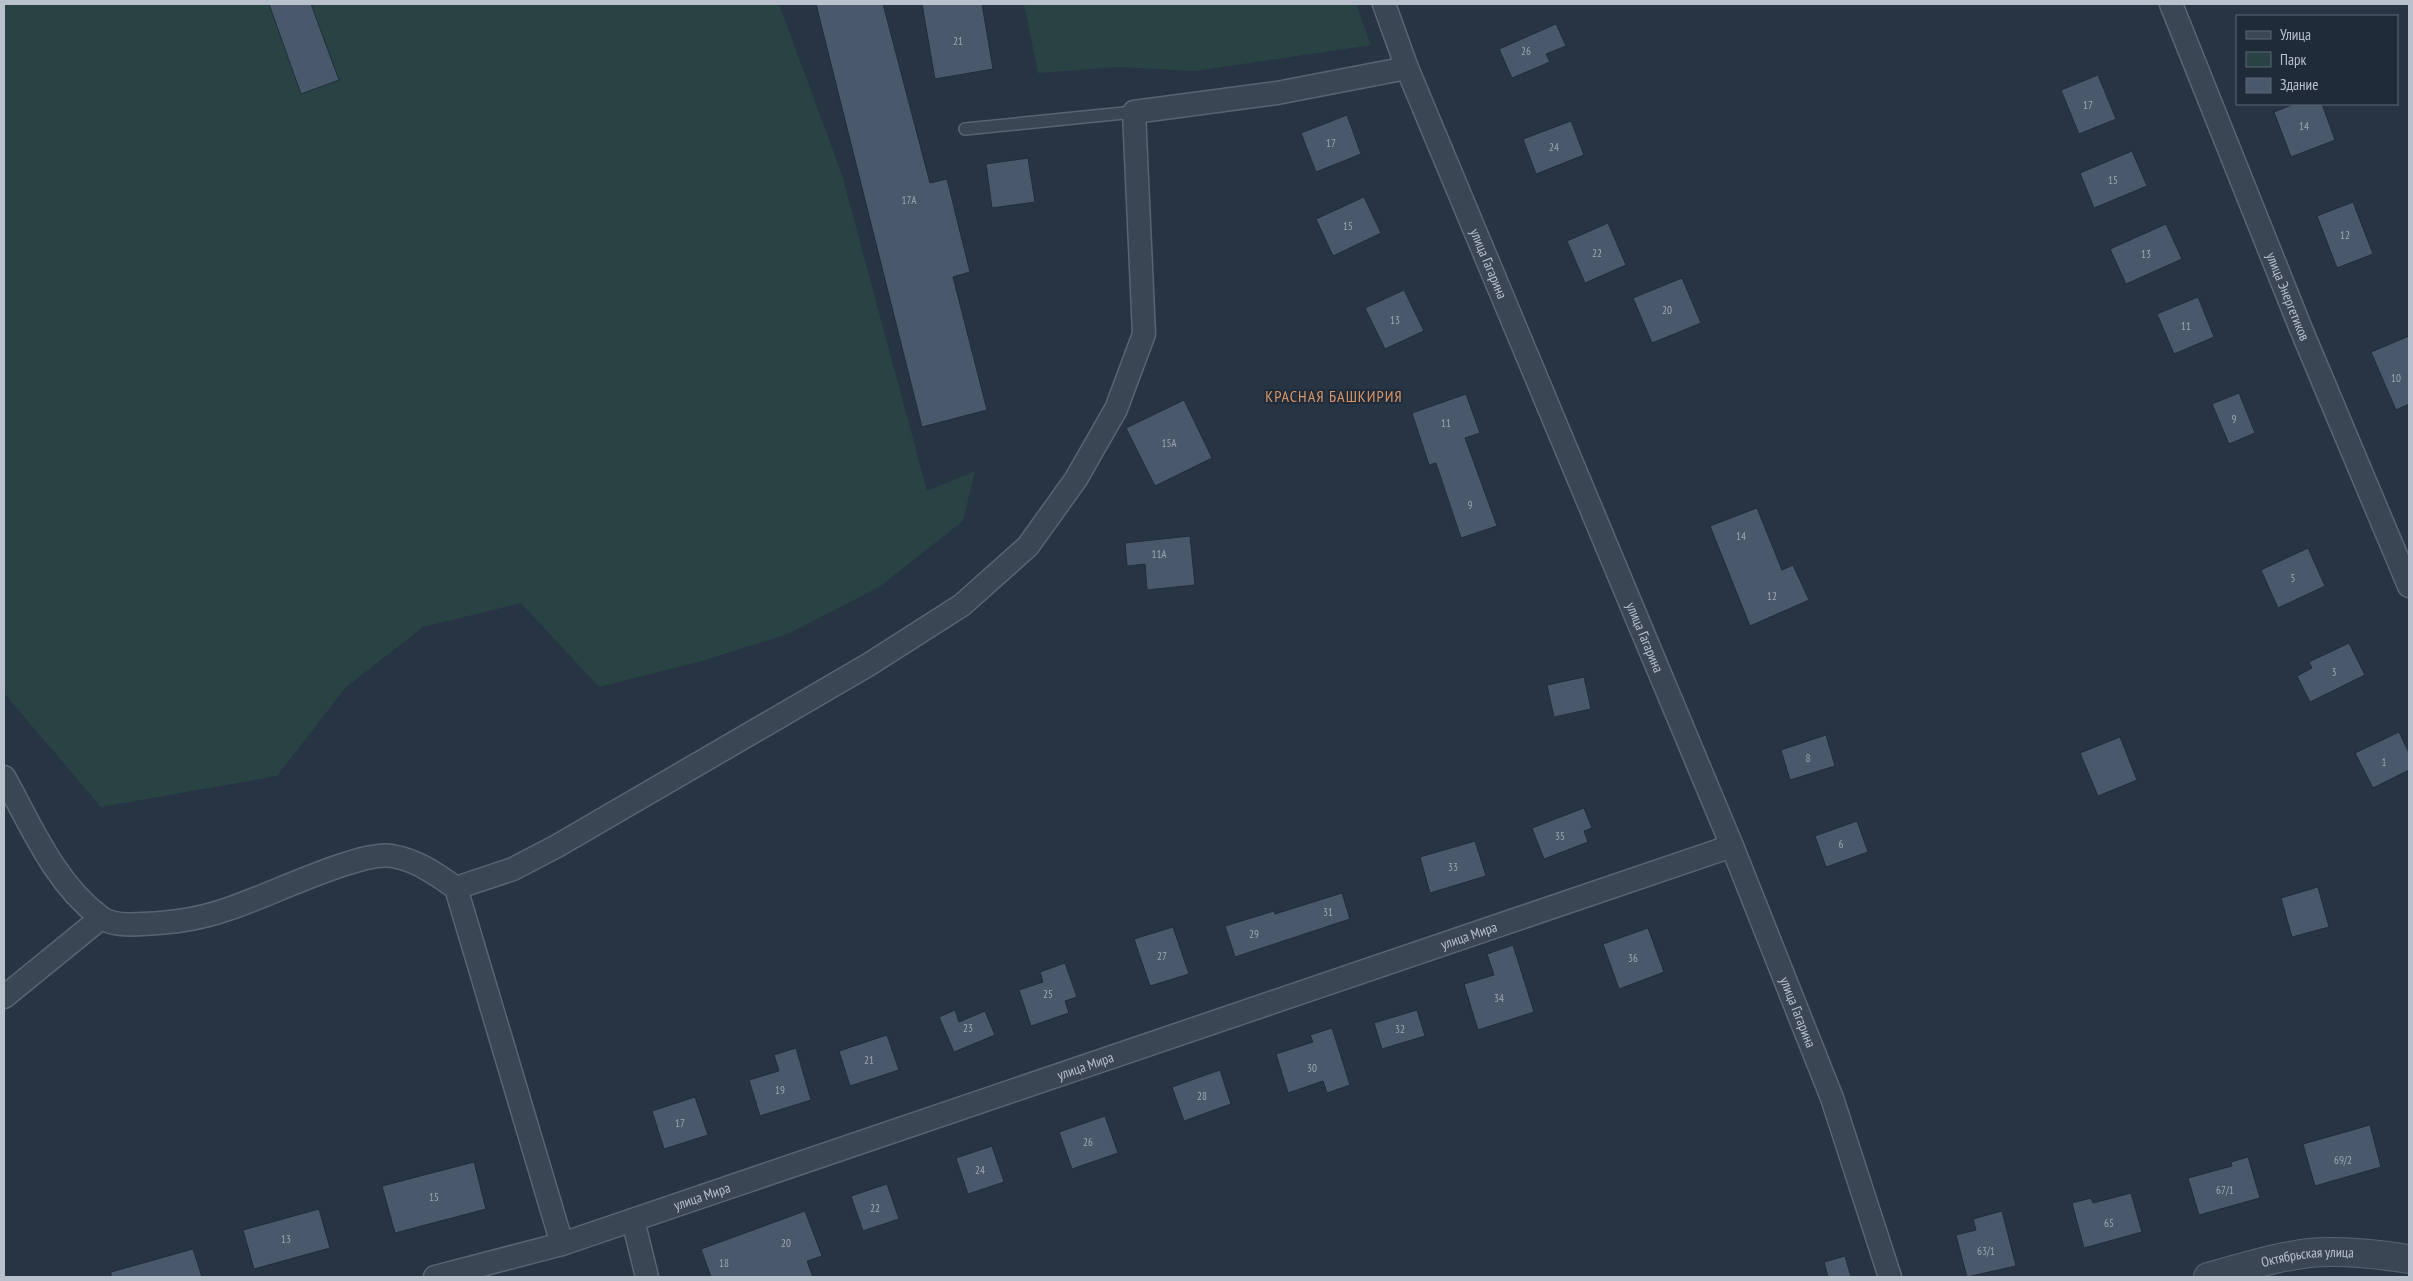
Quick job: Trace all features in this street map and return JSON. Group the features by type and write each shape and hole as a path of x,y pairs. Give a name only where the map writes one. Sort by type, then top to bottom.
{"street":[{"name":"улица Гагарина","path":"1384,4 1407,68 1732,846 1832,1098 1890,1277"},
{"name":"улица Энергетиков","path":"2171,4 2301,329 2409,586"},
{"path":"456,888 513,868 557,846 868,665 962,605 1028,546 1076,479 1116,409 1144,334 1134,112 1277,93 1407,68"},
{"path":"4,777 58,874 77,897 101,918 128,925 176,923 227,910 361,859 390,856 418,863 456,888 562,1244"},
{"name":"улица Мира","path":"435,1277 562,1244 1732,846"},
{"path":"4,997 101,918"},
{"path":"633,1220 648,1277"},
{"name":"Октябрьская улица","path":"2208,1277 2256,1263 2310,1253 2373,1253 2409,1259"}],"lane":[{"path":"965,129 1134,112"}],"green space":[{"path":"4,4 779,4 842,175 927,491 975,471 963,521 879,587 788,634 702,661 599,687 521,603 423,627 345,688 277,776 101,807 4,693"},
{"path":"1024,4 1356,4 1371,45 1195,71 1118,67 1038,73"}],"building":[{"path":"269,4 311,4 339,80 301,94"},
{"path":"816,4 883,4 930,183 947,179 970,272 953,277 987,410 922,427"},
{"path":"922,4 982,4 993,69 935,79"},
{"path":"1556,24 1566,46 1546,54 1550,62 1512,78 1499,49"},
{"path":"2098,75 2116,119 2079,134 2061,90"},
{"path":"2292,105 2322,105 2335,140 2291,157 2274,112"},
{"path":"1347,115 1361,154 1316,172 1301,133"},
{"path":"1571,121 1584,155 1536,174 1523,139"},
{"path":"2132,151 2147,186 2094,208 2080,173"},
{"path":"1028,158 1035,202 992,208 986,164"},
{"path":"1364,197 1381,233 1333,256 1316,219"},
{"path":"2353,202 2373,254 2337,268 2317,216"},
{"path":"1608,223 1626,265 1585,283 1567,241"},
{"path":"2166,224 2182,259 2126,284 2110,249"},
{"path":"1682,278 1701,323 1652,343 1633,298"},
{"path":"1404,290 1424,331 1385,349 1365,308"},
{"path":"2198,297 2214,337 2174,354 2157,314"},
{"path":"2409,336 2409,404 2396,410 2371,352"},
{"path":"2239,393 2255,433 2229,444 2212,404"},
{"path":"1466,394 1480,433 1465,438 1497,526 1461,538 1436,463 1429,465 1412,413"},
{"path":"1184,400 1212,458 1155,486 1126,428"},
{"path":"1757,508 1782,570 1793,565 1809,600 1750,626 1710,526"},
{"path":"1190,536 1195,585 1147,590 1145,564 1127,566 1125,543"},
{"path":"2308,548 2325,586 2278,608 2261,570"},
{"path":"2349,643 2365,675 2310,702 2297,676 2312,668 2309,662"},
{"path":"1584,677 1591,709 1554,717 1547,685"},
{"path":"2399,732 2409,753 2409,770 2373,788 2355,753"},
{"path":"1826,735 1835,766 1790,780 1781,750"},
{"path":"2120,737 2137,780 2098,796 2080,753"},
{"path":"1584,808 1592,828 1584,831 1588,842 1544,859 1532,828"},
{"path":"1857,821 1868,852 1826,867 1815,836"},
{"path":"1475,841 1486,876 1430,893 1420,857"},
{"path":"2318,887 2329,927 2292,937 2281,898"},
{"path":"1342,893 1350,919 1235,957 1225,926 1274,911 1275,914"},
{"path":"1173,927 1189,974 1150,986 1134,939"},
{"path":"1648,928 1664,972 1619,989 1603,944"},
{"path":"1513,945 1534,1012 1478,1030 1464,984 1494,975 1487,954"},
{"path":"1065,963 1077,997 1065,1001 1069,1013 1031,1026 1019,990 1043,982 1040,972"},
{"path":"955,1010 959,1022 985,1011 995,1035 954,1052 939,1017"},
{"path":"1417,1010 1425,1036 1382,1049 1374,1023"},
{"path":"1332,1028 1350,1085 1327,1093 1323,1081 1288,1093 1276,1054 1313,1042 1310,1035"},
{"path":"887,1035 899,1070 850,1086 839,1051"},
{"path":"796,1048 811,1100 760,1116 749,1080 779,1071 774,1055"},
{"path":"1220,1070 1231,1104 1184,1121 1172,1087"},
{"path":"695,1097 708,1135 664,1149 652,1111"},
{"path":"1105,1116 1118,1153 1072,1169 1059,1132"},
{"path":"2370,1125 2381,1167 2315,1186 2303,1144"},
{"path":"992,1146 1004,1182 968,1194 956,1158"},
{"path":"2248,1157 2260,1198 2199,1215 2188,1178 2232,1166 2231,1162"},
{"path":"474,1162 486,1209 395,1233 382,1186"},
{"path":"887,1184 899,1219 863,1231 851,1196"},
{"path":"2131,1193 2142,1232 2084,1248 2072,1203 2091,1198 2093,1203"},
{"path":"319,1209 330,1248 254,1269 243,1230"},
{"path":"805,1211 822,1256 807,1261 813,1277 711,1277 701,1249"},
{"path":"2002,1211 2016,1266 1967,1277 1956,1235 1976,1230 1973,1219"},
{"path":"193,1249 202,1277 111,1277 111,1272"},
{"path":"1845,1256 1851,1277 1828,1277 1824,1262"}],"district":[{"name":"КРАСНАЯ БАШКИРИЯ","path":"1334,396"}]}
